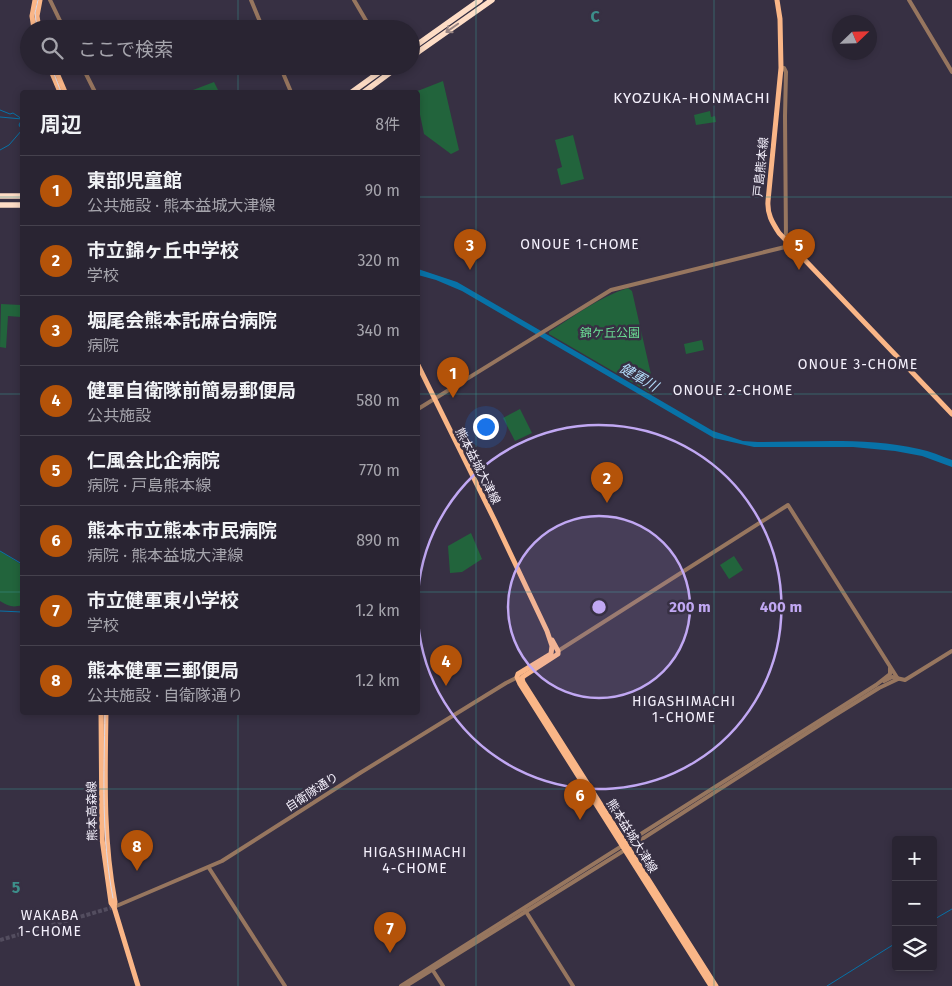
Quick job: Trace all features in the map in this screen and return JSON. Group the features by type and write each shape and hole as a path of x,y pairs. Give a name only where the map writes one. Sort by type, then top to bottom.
{"highway":[{"path":"420,43 480,0"},
{"path":"420,51 492,0"},
{"path":"355,90 376,75"},
{"path":"367,90 386,75"},
{"path":"0,196 20,196"},
{"path":"0,205 20,205"}],"main road":[{"path":"33,20 32,10 35,0"},
{"path":"38,20 37,11 40,0"},
{"name":"戸島熊本線","path":"777,0 780,19 781,68 767,209 770,218 786,240 952,414"},
{"path":"53,75 59,90"},
{"path":"58,75 64,90"},
{"name":"熊本益城大津線","path":"420,369 558,652"},
{"name":"熊本益城大津線","path":"547,631 552,646 551,654"},
{"path":"515,678 522,671 558,652"},
{"path":"524,676 556,656 558,652"},
{"name":"熊本益城大津線","path":"524,676 522,678 523,682 711,986"},
{"name":"熊本益城大津線","path":"515,678 716,986"},
{"name":"熊本高森線","path":"101,715 102,839 111,903 138,986"},
{"name":"熊本高森線","path":"106,715 105,823 109,869 115,902 114,908"}],"street":[{"path":"50,0 60,20"},
{"path":"251,0 259,20"},
{"path":"354,0 366,20"},
{"path":"909,0 952,72"},
{"path":"781,68 784,68 786,72 784,116 786,240"},
{"path":"86,75 94,90"},
{"path":"284,75 290,90"},
{"path":"420,408 599,297 618,288 785,247"},
{"path":"558,652 788,505 898,679"},
{"path":"876,685 892,677 905,680 952,651"},
{"path":"625,846 876,685 890,674 890,668"},
{"path":"515,678 524,676"},
{"name":"自衛隊通り","path":"114,908 210,868 515,678"},
{"path":"401,986 840,712 879,688 898,679"},
{"path":"210,868 285,986"},
{"path":"525,909 573,986"},
{"path":"406,986 432,968"},
{"path":"432,968 443,986"}],"green space":[{"path":"443,81 459,150 451,154 424,134 420,115 420,90"},
{"path":"214,82 218,90 193,90"},
{"path":"710,111 711,117 715,116 716,122 696,125 694,115"},
{"path":"573,135 584,179 561,185 557,169 562,167 555,140"},
{"name":"錦ケ丘公園","path":"628,288 632,291 655,392 654,395 549,334 549,332 587,307 607,296"},
{"path":"1,304 20,305 20,317 8,316 6,348 0,347"},
{"path":"702,340 704,350 686,354 684,344"},
{"path":"520,409 532,433 515,441 503,418"},
{"path":"471,533 482,559 462,572 450,573 448,546"},
{"path":"0,551 20,564 20,605 11,606 0,601"},
{"path":"734,556 743,570 729,579 720,565"}],"water":[{"path":"420,270 457,282 713,431 743,441 859,442 899,445 927,451 952,460 952,467 922,456 895,451 853,447 754,447 714,438 462,291 420,276"}],"waterway":[{"path":"0,110 10,114 13,113 20,118"},
{"path":"0,117 20,119"},
{"path":"20,123 20,127"},
{"path":"0,150 9,145 20,132"},
{"path":"0,551 20,563"},
{"path":"0,611 20,612"},
{"path":"937,918 952,909"},
{"path":"827,986 892,945"}],"tunnel":[{"path":"0,940 114,907"}],"tram line":[{"path":"36,20 35,13 38,0"},
{"path":"54,75 60,90"},
{"path":"105,715 105,829 113,898"}],"place":[{"name":"堀尾会熊本託麻台病院","path":"470,270"},
{"name":"仁風会比企病院","path":"799,270"},
{"name":"東部児童館","path":"453,398"},
{"name":"市立錦ヶ丘中学校","path":"607,503"},
{"name":"健軍自衛隊前簡易郵便局","path":"446,686"},
{"name":"熊本市立熊本市民病院","path":"580,820"},
{"name":"熊本健軍三郵便局","path":"137,871"},
{"name":"市立健軍東小学校","path":"390,953"}],"district":[{"name":"KYOZUKA-HONMACHI","path":"692,98"},
{"name":"ONOUE 1-CHOME","path":"580,244"},
{"name":"ONOUE 3-CHOME","path":"858,364"},
{"name":"ONOUE 2-CHOME","path":"733,390"},
{"name":"HIGASHIMACHI 1-CHOME","path":"684,710"},
{"name":"HIGASHIMACHI 4-CHOME","path":"415,860"},
{"name":"WAKABA 1-CHOME","path":"50,924"}],"water label":[{"name":"健軍川","path":"639,377"}]}
